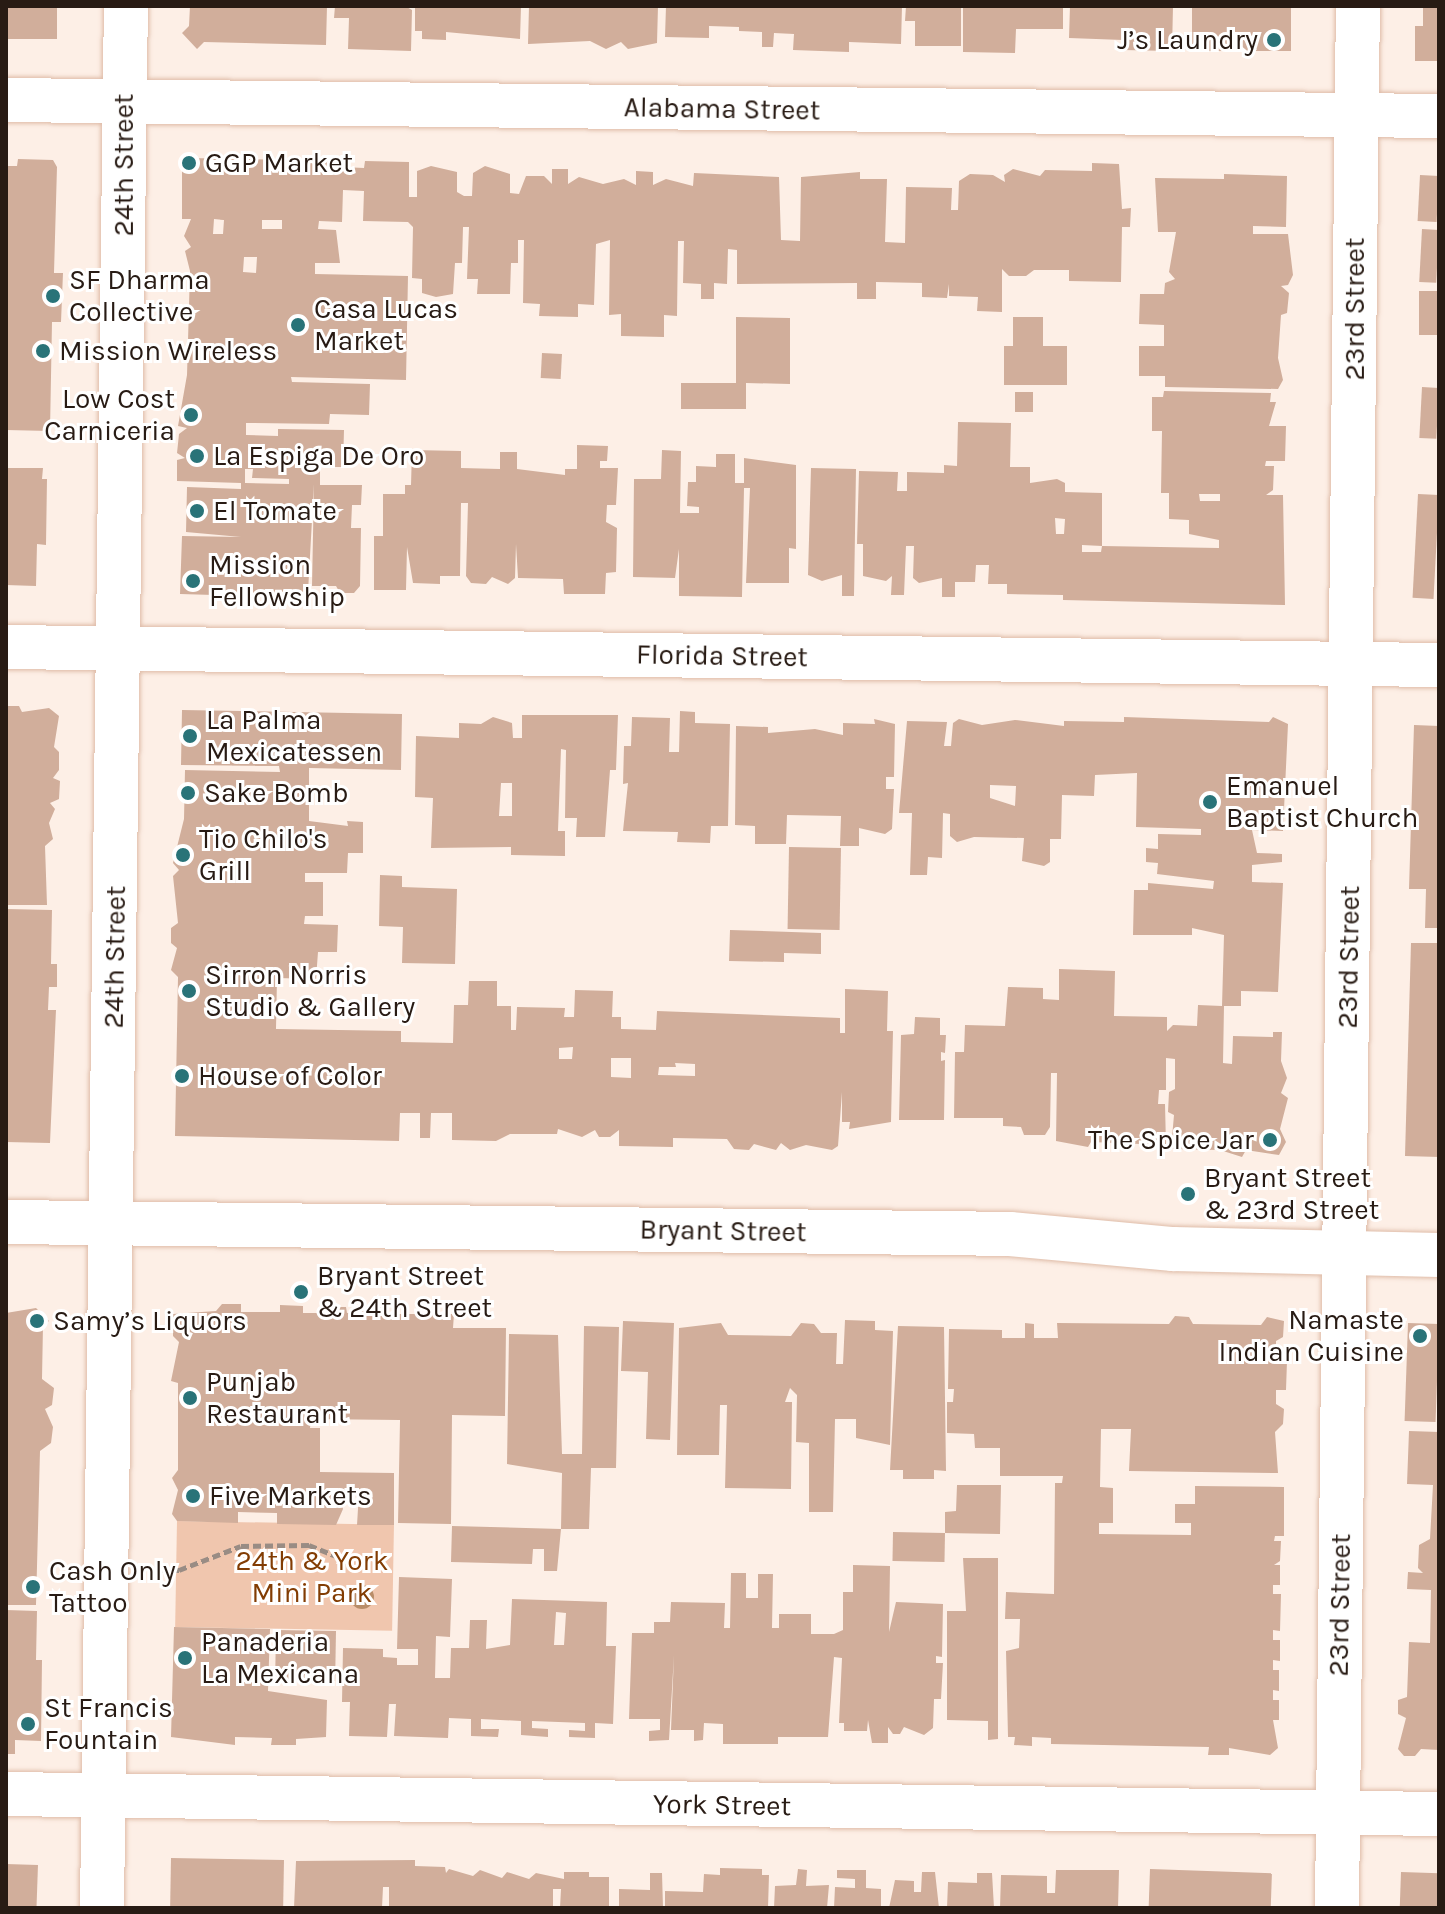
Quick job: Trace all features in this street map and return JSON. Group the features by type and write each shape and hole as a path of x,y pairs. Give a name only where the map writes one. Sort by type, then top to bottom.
{"street":[{"name":"24th Street","path":"102,1908 126,6"},
{"name":"23rd Street","path":"1337,1908 1358,6"},
{"name":"Alabama Street","path":"6,100 1439,116"},
{"name":"Florida Street","path":"6,647 1439,665"},
{"name":"Bryant Street","path":"6,1222 1010,1234 1173,1249 1439,1255"},
{"name":"York Street","path":"6,1794 1439,1814"}],"path":[{"path":"161,1570 179,1570 241,1546 309,1545 343,1559"}],"green space":[{"name":"24th & York Mini Park","path":"177,1521 394,1525 392,1631 175,1627"}],"building":[{"path":"6,6 57,6 57,39 6,39"},
{"path":"190,6 327,6 326,45 204,42 197,49 182,33 189,26"},
{"path":"335,6 405,6 412,10 411,51 348,49 349,18 334,18"},
{"path":"415,6 521,6 520,39 446,32 446,40 422,39 422,31 415,31"},
{"path":"529,6 658,6 657,43 628,49 621,42 606,49 590,41 528,44"},
{"path":"666,6 902,6 901,44 849,42 849,52 793,50 794,34 774,33 773,47 762,47 762,32 709,26 709,38 665,37"},
{"path":"906,6 961,6 961,46 915,46 915,21 905,21"},
{"path":"963,6 1063,6 1063,29 1016,29 1015,53 963,52"},
{"path":"1070,6 1173,6 1172,51 1123,50 1123,40 1069,38"},
{"path":"1192,6 1291,6 1291,51 1192,51"},
{"path":"1423,6 1439,6 1439,61 1415,61 1415,26 1423,26"},
{"path":"188,158 343,161 343,167 364,168 365,161 409,162 409,197 417,197 417,171 431,166 457,172 457,192 464,196 472,196 473,173 485,166 510,174 510,193 519,194 526,176 544,176 552,184 552,169 568,169 568,184 579,177 603,184 624,179 636,185 636,171 653,172 653,185 666,179 693,186 694,173 779,177 781,240 800,241 801,177 860,172 860,179 887,179 885,242 905,243 906,187 952,188 951,210 958,210 959,181 970,174 993,175 1005,182 1004,175 1013,169 1040,176 1045,170 1092,171 1092,163 1119,164 1122,209 1131,208 1130,227 1122,227 1121,282 1069,281 1069,270 1034,270 1026,276 1009,276 1002,269 1002,312 977,311 978,297 949,296 949,284 947,298 922,297 922,283 876,282 876,299 857,299 857,283 737,284 737,250 728,249 727,284 714,283 714,299 701,299 701,284 683,283 684,241 678,241 677,316 664,315 664,337 621,336 621,314 609,315 610,240 596,244 594,305 578,304 578,317 539,316 540,304 523,303 524,240 518,240 518,263 511,263 510,294 477,294 478,279 467,279 469,227 463,227 462,263 455,263 453,294 436,297 422,293 422,279 412,278 413,227 408,222 363,221 364,191 343,190 342,222 319,221 318,229 336,230 340,263 315,263 315,274 408,276 406,380 291,377 292,382 370,384 369,415 330,414 329,424 246,423 246,435 278,436 278,429 344,430 343,467 320,467 320,485 362,485 361,505 352,505 351,528 361,528 360,586 354,593 340,593 336,586 312,586 314,484 308,592 279,592 278,597 180,594 182,536 241,537 186,532 187,487 241,489 241,483 177,481 177,460 185,458 177,453 179,434 187,428 178,426 187,375 190,271 185,251 191,247 184,236 191,219 182,219 182,165","holes":["214,219 224,220 223,234 213,234","262,220 282,220 282,229 262,229","244,257 257,257 256,273 243,272","245,469 253,469 252,478 289,479 289,484 245,483"]},
{"path":"18,159 53,160 57,167 54,273 63,273 61,322 52,322 50,431 6,430 6,166 17,166"},
{"path":"1224,174 1287,176 1286,227 1253,226 1253,234 1288,234 1293,275 1288,285 1281,286 1289,293 1287,313 1281,315 1278,358 1283,380 1278,389 1165,387 1165,376 1139,376 1139,346 1164,346 1164,325 1139,324 1140,294 1164,294 1165,283 1175,279 1169,272 1176,232 1158,232 1155,178 1224,179"},
{"path":"1420,175 1439,176 1437,222 1418,221"},
{"path":"1422,229 1439,230 1436,283 1419,282"},
{"path":"1419,291 1439,291 1439,335 1419,335"},
{"path":"736,317 790,318 790,384 746,383 746,409 681,409 681,383 736,383"},
{"path":"1013,317 1043,317 1043,346 1067,346 1067,385 1004,385 1004,346 1013,346"},
{"path":"542,353 562,354 561,379 541,378"},
{"path":"1422,387 1439,388 1436,439 1419,438"},
{"path":"1164,391 1271,393 1270,402 1276,402 1269,426 1286,426 1285,461 1266,461 1265,466 1274,466 1273,490 1266,495 1283,495 1285,605 1063,600 1063,595 1007,594 1007,584 988,584 989,565 976,565 975,582 955,582 955,597 942,597 942,578 919,583 913,578 914,546 906,546 904,595 891,595 892,576 886,581 863,576 863,544 857,544 859,471 898,472 897,491 907,491 907,472 944,473 944,465 957,466 958,422 1011,423 1010,467 1030,467 1030,483 1057,479 1065,483 1065,492 1102,493 1102,546 1219,548 1219,540 1189,534 1189,520 1169,519 1169,493 1161,493 1162,431 1152,431 1152,397 1163,397","holes":["1199,494 1220,494 1220,501 1200,501","1055,518 1065,519 1064,534 1056,534","1082,545 1102,546 1101,552 1082,552"]},
{"path":"1015,392 1033,392 1033,412 1015,412"},
{"path":"577,445 608,446 607,461 600,461 600,468 618,468 616,505 607,505 606,522 617,528 616,572 606,573 605,594 564,594 563,579 518,578 516,544 515,578 508,584 492,577 486,584 471,583 466,576 468,503 461,503 460,576 440,576 440,584 413,583 407,547 406,590 374,590 374,536 383,536 383,494 405,494 405,485 411,485 412,450 461,451 461,468 500,469 500,452 517,452 517,469 565,475 565,469 577,469"},
{"path":"662,450 681,451 680,513 699,513 699,507 687,506 688,482 696,482 696,466 716,467 716,454 735,454 735,483 744,483 744,458 796,465 796,549 789,548 789,583 746,583 750,488 744,488 742,597 679,596 679,549 675,578 633,577 634,479 661,479"},
{"path":"8,468 43,468 42,479 47,479 46,545 37,544 36,586 6,585"},
{"path":"811,468 856,469 854,596 842,596 842,575 822,581 808,575"},
{"path":"1418,494 1439,495 1434,599 1413,598"},
{"path":"6,706 19,706 22,712 49,708 59,716 54,747 59,752 59,770 53,778 60,781 59,799 50,803 55,809 49,823 53,839 45,846 47,905 6,905"},
{"path":"182,710 402,714 401,770 309,768 309,821 348,826 347,821 363,822 363,853 348,853 347,873 305,873 305,882 323,882 323,916 305,916 304,924 338,925 337,952 318,952 316,979 277,978 276,1029 401,1031 401,1042 453,1043 454,1005 468,1005 469,981 497,981 497,1006 511,1006 511,1030 516,1030 517,1007 565,1008 564,1017 574,1017 575,990 613,991 612,1017 621,1017 621,1029 656,1030 657,1011 840,1018 840,1033 845,1033 845,989 888,991 887,1031 893,1031 891,1122 849,1129 850,1122 842,1122 842,1092 838,1146 832,1150 806,1145 790,1150 781,1143 776,1150 754,1144 749,1150 734,1149 727,1139 673,1138 673,1147 619,1146 619,1130 610,1137 599,1137 595,1130 582,1137 558,1129 557,1134 510,1134 496,1141 452,1140 452,1113 431,1113 430,1138 420,1138 420,1113 400,1113 399,1141 175,1136 178,977 171,970 177,948 171,943 171,928 178,923 173,876 179,870 173,863 184,819 185,770 280,772 279,766 181,765","holes":["573,1047 572,1059 559,1059 559,1048","611,1058 631,1058 631,1078 611,1077","675,1063 695,1064 695,1076 658,1075 659,1067 676,1067"]},
{"path":"680,711 695,712 695,723 730,724 728,826 711,826 710,843 677,842 678,832 623,831 628,783 623,784 624,746 631,746 632,717 670,718 669,752 679,752"},
{"path":"522,715 618,715 616,770 610,770 605,837 576,837 577,818 565,818 566,750 561,749 558,831 565,831 565,856 511,855 511,847 431,848 433,798 415,797 416,736 459,738 459,723 481,724 493,717 512,723 513,738 522,738","holes":["501,783 512,783 512,816 499,816"]},
{"path":"1124,717 1269,722 1273,717 1288,724 1283,831 1252,830 1257,853 1282,854 1282,862 1252,865 1252,882 1283,883 1278,992 1241,991 1241,1006 1224,1006 1223,1063 1232,1064 1233,1036 1273,1037 1273,1032 1282,1032 1281,1061 1287,1078 1281,1093 1288,1098 1280,1129 1286,1142 1279,1155 1246,1150 1242,1157 1220,1150 1171,1149 1174,1115 1168,1112 1169,1092 1175,1089 1175,1059 1166,1058 1166,1090 1159,1090 1158,1104 1165,1104 1166,1145 1091,1142 1088,1147 1056,1141 1057,1073 1051,1073 1050,1127 1045,1135 1024,1135 1021,1127 1003,1126 1003,1118 954,1118 955,1052 964,1052 965,1025 1005,1026 1008,987 1043,988 1043,999 1059,1000 1059,969 1115,971 1114,1016 1167,1017 1167,1031 1173,1025 1197,1026 1198,1005 1222,1006 1224,935 1192,928 1192,935 1133,935 1134,890 1148,890 1148,883 1213,889 1214,881 1157,874 1158,863 1146,862 1146,848 1158,849 1158,834 1201,835 1201,829 1136,827 1137,773 1095,775 1094,796 1062,795 1061,839 1050,839 1050,862 1044,866 1022,861 1024,838 974,837 957,842 950,836 950,814 943,813 942,858 928,857 927,875 910,875 912,813 899,813 907,721 947,722 944,746 951,746 953,723 959,719 982,725 1015,720 1064,726 1064,721 1124,722","holes":["990,785 1016,786 1015,806 990,798"]},
{"path":"874,719 895,724 894,777 886,777 886,789 894,789 892,829 885,834 859,828 859,846 840,846 841,816 787,815 786,844 755,844 755,826 735,825 736,726 768,727 768,733 815,729 843,735 843,723 875,724"},
{"path":"1414,725 1439,726 1439,928 1425,928 1426,889 1409,889"},
{"path":"789,847 841,848 840,930 788,929"},
{"path":"380,875 402,876 402,887 457,889 455,964 402,963 403,927 379,926"},
{"path":"6,909 52,910 51,964 57,964 57,987 49,987 48,1010 56,1010 50,1143 6,1142"},
{"path":"730,930 821,933 821,954 784,953 784,962 729,961"},
{"path":"1411,943 1439,943 1439,1157 1405,1156"},
{"path":"915,1017 940,1018 940,1035 946,1035 945,1053 941,1052 941,1061 945,1060 944,1120 899,1120 901,1035 914,1034"},
{"path":"222,1304 241,1304 241,1312 280,1312 280,1305 303,1306 303,1313 325,1313 325,1307 346,1307 347,1313 381,1307 380,1314 454,1314 453,1328 506,1328 505,1416 452,1415 451,1524 398,1523 400,1420 311,1419 310,1428 320,1428 320,1472 394,1473 394,1525 357,1525 359,1492 339,1492 343,1509 336,1525 277,1524 277,1513 238,1512 238,1523 177,1521 172,1514 178,1490 172,1478 178,1470 178,1383 171,1381 179,1342 173,1336 173,1314 216,1311"},
{"path":"36,1308 49,1321 43,1325 42,1379 54,1388 52,1405 45,1409 53,1427 51,1443 40,1451 36,1605 6,1605 6,1313"},
{"path":"1175,1316 1189,1317 1193,1324 1261,1325 1267,1317 1284,1321 1283,1337 1276,1341 1276,1361 1287,1361 1286,1390 1276,1390 1276,1404 1284,1409 1283,1424 1275,1432 1278,1473 1129,1471 1131,1429 1101,1429 1100,1487 1113,1488 1113,1523 1099,1523 1099,1534 1191,1535 1191,1523 1175,1523 1175,1504 1195,1504 1195,1486 1284,1487 1284,1536 1275,1536 1274,1541 1281,1541 1280,1561 1274,1565 1280,1565 1280,1585 1273,1585 1273,1594 1281,1594 1280,1631 1273,1630 1273,1640 1280,1640 1280,1661 1273,1660 1273,1670 1279,1670 1279,1691 1273,1690 1273,1700 1279,1700 1279,1720 1273,1720 1278,1748 1270,1755 1229,1748 1229,1755 1208,1755 1209,1747 1051,1744 1051,1738 1032,1737 1032,1746 1014,1745 1015,1737 1008,1737 1006,1651 1019,1648 1020,1619 1005,1619 1006,1592 1054,1594 1055,1483 1062,1483 1063,1476 1000,1476 1000,1448 975,1448 974,1434 947,1433 947,1402 953,1402 954,1389 948,1389 949,1329 1002,1330 1002,1338 1025,1338 1025,1323 1034,1324 1034,1338 1058,1338 1057,1323 1169,1324"},
{"path":"845,1320 875,1321 875,1330 893,1331 890,1445 856,1438 856,1419 835,1419 833,1512 809,1512 809,1443 796,1442 797,1395 790,1388 785,1402 792,1402 791,1489 725,1488 727,1405 720,1405 719,1455 677,1455 679,1328 721,1323 728,1335 791,1336 801,1323 814,1324 821,1333 837,1333 836,1364 843,1364"},
{"path":"623,1321 674,1323 670,1440 646,1439 648,1372 621,1371"},
{"path":"1408,1323 1439,1324 1436,1422 1405,1421"},
{"path":"584,1326 619,1327 616,1468 591,1468 589,1529 561,1529 562,1473 507,1464 509,1334 558,1335 562,1454 582,1454"},
{"path":"898,1326 944,1327 946,1471 934,1470 934,1479 903,1479 903,1470 890,1470"},
{"path":"1409,1431 1439,1432 1439,1750 1421,1749 1415,1756 1404,1756 1398,1749 1406,1718 1398,1714 1398,1700 1407,1697 1409,1642 1430,1643 1431,1590 1407,1589 1408,1572 1423,1573 1418,1568 1419,1545 1430,1539 1433,1485 1407,1484"},
{"path":"957,1485 1001,1485 1000,1534 945,1533 945,1512 956,1511"},
{"path":"452,1526 561,1529 557,1571 544,1571 544,1549 533,1549 532,1564 451,1562"},
{"path":"893,1532 945,1533 944,1562 892,1561"},
{"path":"963,1558 998,1558 998,1739 988,1740 988,1721 947,1720 947,1611 966,1611"},
{"path":"853,1565 890,1566 889,1632 896,1602 943,1604 942,1657 936,1656 936,1663 943,1663 941,1699 934,1699 933,1728 924,1735 904,1727 900,1734 893,1734 888,1727 888,1743 872,1743 868,1720 867,1731 844,1731 844,1723 839,1723 842,1658 834,1657 828,1737 778,1737 778,1744 723,1744 723,1724 704,1723 703,1740 694,1741 694,1730 671,1730 674,1655 669,1740 649,1741 649,1731 660,1730 660,1719 629,1719 632,1633 654,1633 654,1622 670,1622 671,1602 725,1603 724,1628 730,1628 731,1573 746,1573 746,1598 758,1598 758,1574 773,1574 772,1628 779,1628 779,1614 811,1614 811,1634 834,1634 843,1630 843,1592 853,1592"},
{"path":"399,1577 452,1579 450,1637 436,1636 435,1678 450,1678 451,1648 469,1648 470,1620 487,1620 486,1649 510,1645 512,1599 607,1602 606,1646 616,1646 613,1724 595,1723 595,1738 569,1737 569,1730 585,1731 585,1723 532,1721 532,1728 548,1729 548,1737 521,1735 521,1721 481,1719 481,1729 499,1729 498,1737 471,1736 471,1719 449,1718 448,1738 394,1736 396,1704 389,1704 387,1737 349,1736 350,1702 342,1702 343,1648 383,1649 383,1657 397,1658 397,1665 418,1665 418,1649 397,1649","holes":["556,1612 566,1613 564,1645 554,1645"]},
{"path":"6,1610 37,1611 36,1660 42,1660 41,1741 15,1740 15,1754 6,1754"},
{"path":"174,1627 270,1629 268,1691 327,1700 326,1737 296,1739 296,1745 271,1745 272,1738 235,1737 235,1745 171,1737"},
{"path":"276,1630 336,1631 335,1681 275,1680"},
{"path":"171,1858 284,1860 283,1908 170,1908"},
{"path":"415,1860 415,1866 445,1867 446,1873 449,1869 473,1876 480,1870 502,1878 507,1872 529,1879 536,1873 564,1879 564,1872 589,1872 589,1877 609,1877 609,1908 560,1908 561,1889 553,1889 553,1908 389,1908 389,1887 383,1887 382,1908 294,1908 296,1861"},
{"path":"6,1864 38,1865 36,1908 6,1908"},
{"path":"720,1868 762,1869 762,1875 769,1875 768,1908 665,1908 665,1891 703,1892 704,1874 720,1875"},
{"path":"798,1869 807,1870 806,1886 829,1885 827,1908 774,1908 775,1886 796,1885"},
{"path":"1150,1869 1272,1873 1271,1908 1149,1908"},
{"path":"837,1870 866,1870 866,1888 881,1889 881,1908 834,1908 835,1887 855,1888 855,1879 837,1878"},
{"path":"1056,1870 1119,1870 1118,1908 1000,1908 1001,1875 1047,1876 1047,1893 1055,1893"},
{"path":"922,1872 935,1872 939,1908 889,1908 895,1880 914,1881 914,1892 921,1892"},
{"path":"1401,1872 1439,1873 1438,1908 1400,1908"},
{"path":"650,1873 662,1873 663,1908 619,1908 619,1889 650,1890"},
{"path":"977,1873 992,1873 994,1908 947,1908 948,1882 977,1883"}],"place":[{"name":"J’s Laundry","path":"1274,40"},
{"name":"GGP Market","path":"189,163"},
{"name":"SF Dharma Collective","path":"53,296"},
{"name":"Casa Lucas Market","path":"298,325"},
{"name":"Mission Wireless","path":"43,351"},
{"name":"Low Cost Carniceria","path":"191,415"},
{"name":"La Espiga De Oro","path":"197,456"},
{"name":"El Tomate","path":"197,511"},
{"name":"Mission Fellowship","path":"193,581"},
{"name":"La Palma Mexicatessen","path":"190,736"},
{"name":"Sake Bomb","path":"188,793"},
{"name":"Emanuel Baptist Church","path":"1210,802"},
{"name":"Tio Chilo's Grill","path":"183,855"},
{"name":"Sirron Norris Studio & Gallery","path":"189,991"},
{"name":"House of Color","path":"182,1076"},
{"name":"The Spice Jar","path":"1270,1140"},
{"name":"Bryant Street & 23rd Street","path":"1188,1194"},
{"name":"Bryant Street & 24th Street","path":"301,1292"},
{"name":"Samy’s Liquors","path":"37,1321"},
{"name":"Namaste Indian Cuisine","path":"1420,1336"},
{"name":"Punjab Restaurant","path":"190,1398"},
{"name":"Five Markets","path":"193,1496"},
{"name":"Cash Only Tattoo","path":"33,1587"},
{"name":"Panaderia La Mexicana","path":"185,1658"},
{"name":"St Francis Fountain","path":"28,1724"}]}
